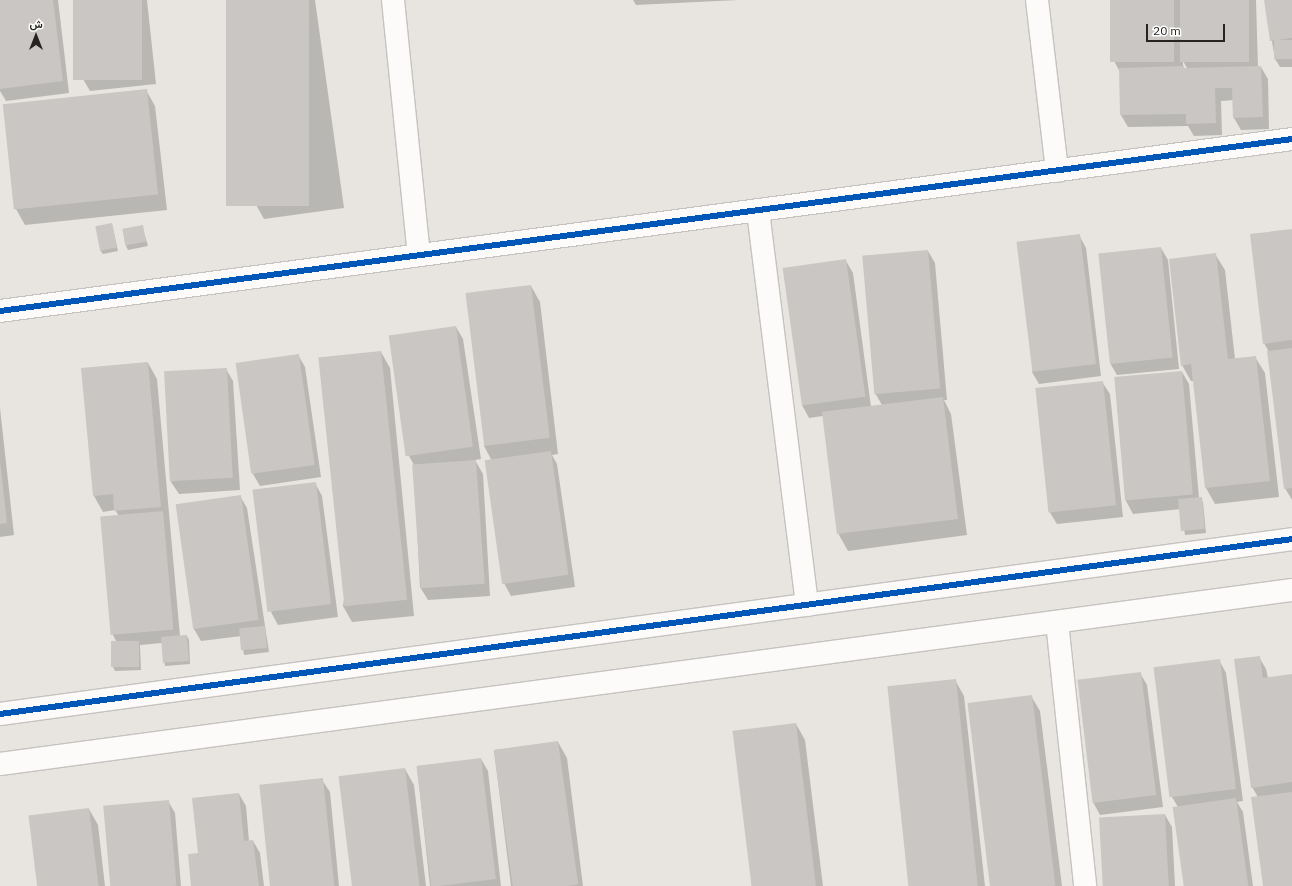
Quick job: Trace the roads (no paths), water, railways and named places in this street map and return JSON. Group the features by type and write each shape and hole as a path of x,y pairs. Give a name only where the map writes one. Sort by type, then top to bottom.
{"street":[{"path":"393,0 419,256"},
{"path":"1038,0 1057,171"},
{"path":"0,311 1292,139"},
{"path":"758,211 807,605"},
{"path":"0,714 1292,539"},
{"path":"0,764 1292,590"},
{"path":"1057,622 1085,886"}]}
